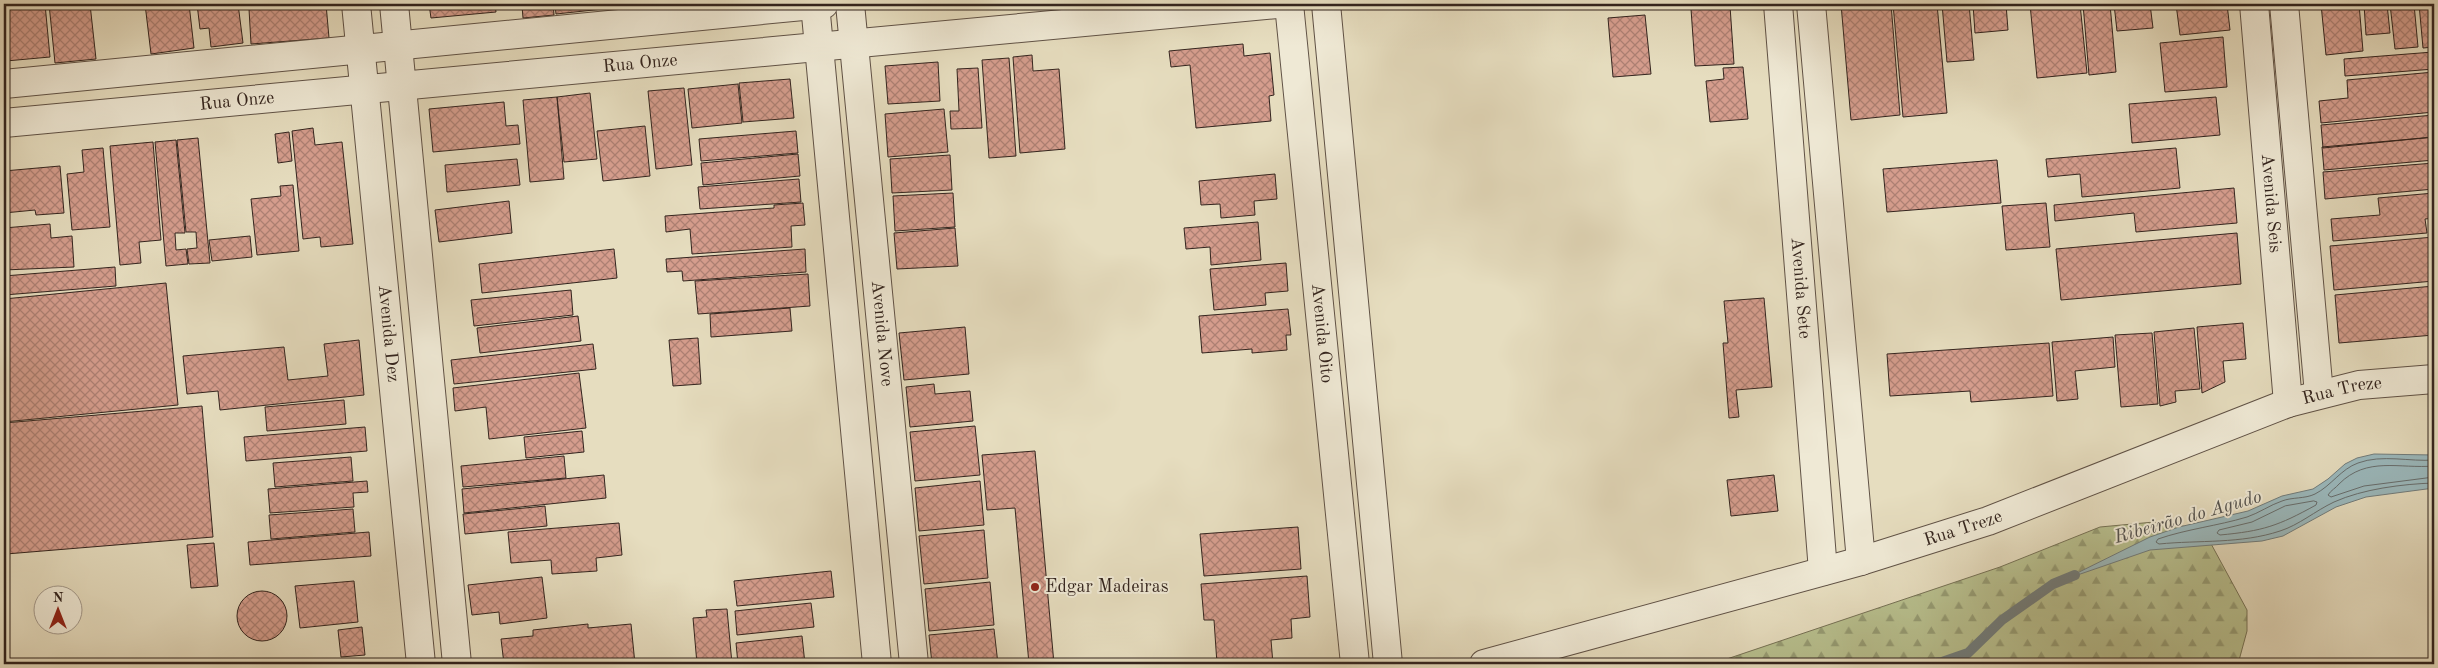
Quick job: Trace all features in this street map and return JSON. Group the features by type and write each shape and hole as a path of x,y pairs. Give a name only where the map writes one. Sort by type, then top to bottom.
{"street":[{"name":"Avenida Dez","path":"356,4 421,664"},
{"name":"Avenida Dez","path":"394,4 457,664"},
{"path":"4,84 818,4"},
{"name":"Avenida Nove","path":"818,4 877,664"},
{"name":"Avenida Nove","path":"850,4 856,43 914,664"},
{"name":"Rua Onze","path":"4,122 1277,4"},
{"name":"Avenida Oito","path":"1289,4 1355,664"},
{"name":"Avenida Oito","path":"1326,4 1388,664"},
{"name":"Avenida Sete","path":"1778,4 1823,571"},
{"name":"Avenida Sete","path":"1811,4 1861,561"},
{"name":"Avenida Seis","path":"2254,4 2288,403"},
{"name":"Avenida Seis","path":"2284,4 2318,394"},
{"path":"2265,136 2295,136"},
{"path":"2272,210 2302,208"},
{"name":"Rua Treze","path":"1484,664 1861,561 1988,521 2288,403 2359,385 2434,379"}],"green space":[{"path":"2154,522 2203,529 2247,610 2247,631 2238,664 1712,664 2000,567 2100,527"}],"water":[{"path":"2374,454 2434,455 2434,488 2366,497 2336,507 2283,536 2262,541 2150,550 2063,580 2150,537 2179,527 2248,511 2282,496 2313,489 2345,464 2357,458"}],"building":[{"path":"4,4 45,4 50,57 6,61"},
{"path":"49,4 90,4 96,59 55,63"},
{"path":"145,4 189,4 194,48 151,54"},
{"path":"197,4 238,4 243,43 211,47 209,28 200,29"},
{"path":"244,4 297,4 245,8"},
{"path":"326,4 329,38 251,44 249,9"},
{"path":"429,4 495,4 496,12 431,18"},
{"path":"497,4 553,4 554,15 523,18 522,6 498,8"},
{"path":"555,4 602,4 603,9 556,14"},
{"path":"604,4 647,4 647,5 605,9"},
{"path":"1841,4 1891,4 1900,115 1851,120"},
{"path":"1893,4 1937,4 1947,113 1903,117"},
{"path":"1942,4 1969,4 1974,60 1947,62"},
{"path":"1973,4 2006,4 2008,30 1975,33"},
{"path":"2030,4 2080,4 2087,73 2037,78"},
{"path":"2083,4 2110,4 2116,72 2089,75"},
{"path":"2114,4 2150,4 2153,28 2117,31"},
{"path":"2176,4 2227,4 2230,30 2180,35"},
{"path":"2321,4 2359,4 2363,51 2326,55"},
{"path":"2364,4 2387,4 2390,33 2366,35"},
{"path":"2390,4 2414,4 2418,47 2395,49"},
{"path":"2419,4 2434,4 2434,47 2423,48"},
{"path":"1730,6 1734,64 1695,66 1691,9"},
{"path":"1645,15 1651,74 1613,77 1608,18"},
{"path":"2223,37 2227,87 2165,92 2160,43"},
{"path":"1243,44 1244,56 1270,53 1274,95 1269,96 1271,121 1196,128 1190,65 1171,67 1169,51"},
{"path":"2433,52 2434,69 2345,76 2344,59"},
{"path":"1032,55 1033,71 1059,69 1065,149 1020,153 1013,57"},
{"path":"1009,58 1016,156 989,158 982,60"},
{"path":"938,62 940,101 888,104 885,66"},
{"path":"1743,67 1748,119 1710,122 1706,81 1724,79 1723,68"},
{"path":"978,68 982,128 951,129 950,111 959,111 957,69"},
{"path":"2434,72 2434,112 2321,123 2319,101 2348,98 2347,80"},
{"path":"790,79 794,118 743,122 739,83"},
{"path":"738,84 742,123 692,128 688,89"},
{"path":"684,88 692,165 656,169 648,91"},
{"path":"590,93 597,159 564,162 557,97"},
{"path":"557,97 564,179 530,182 523,100"},
{"path":"2216,97 2220,135 2132,143 2129,104"},
{"path":"504,102 506,126 518,125 520,144 433,152 429,109"},
{"path":"944,109 948,152 888,157 885,114"},
{"path":"2434,115 2434,137 2323,148 2321,125"},
{"path":"645,126 650,176 603,181 597,131"},
{"path":"313,128 315,145 342,142 353,244 321,247 320,237 303,239 292,131"},
{"path":"796,131 798,153 701,161 699,139"},
{"path":"289,132 292,161 278,163 275,134"},
{"path":"2434,137 2434,160 2324,170 2322,147"},
{"path":"198,138 210,263 189,264 187,249 197,248 196,232 186,232 177,140"},
{"path":"176,140 185,233 175,233 176,250 186,249 188,264 166,266 155,142"},
{"path":"153,142 161,240 139,242 141,263 120,265 110,146"},
{"path":"103,148 110,227 72,230 67,174 84,172 82,150"},
{"path":"2176,148 2180,188 2082,197 2080,174 2048,177 2046,159"},
{"path":"798,154 800,176 703,185 701,163"},
{"path":"950,155 952,190 892,193 890,159"},
{"path":"517,159 520,185 447,192 445,165"},
{"path":"1997,160 2001,203 1887,212 1883,169"},
{"path":"2434,163 2434,189 2325,199 2323,172"},
{"path":"60,166 64,213 36,215 35,210 4,213 4,171"},
{"path":"1275,174 1277,199 1254,201 1255,215 1221,218 1220,204 1201,205 1199,181"},
{"path":"799,179 801,202 700,209 698,187"},
{"path":"293,185 299,251 257,255 251,199 281,196 280,186"},
{"path":"2234,188 2237,223 2136,232 2134,213 2055,221 2054,205"},
{"path":"953,193 955,227 895,231 893,196"},
{"path":"2434,193 2434,218 2425,219 2427,233 2333,241 2331,219 2380,215 2378,198"},
{"path":"509,201 512,233 439,242 435,210"},
{"path":"803,203 805,225 791,226 792,247 692,254 690,229 666,232 665,216 774,208 774,205"},
{"path":"2046,203 2050,247 2006,250 2002,206"},
{"path":"1258,222 1261,260 1211,265 1210,247 1186,249 1184,228"},
{"path":"50,224 51,238 72,236 74,267 4,270 4,228"},
{"path":"955,228 958,266 897,269 894,233"},
{"path":"2237,233 2241,284 2061,300 2056,249"},
{"path":"250,236 252,257 212,261 209,240"},
{"path":"2434,237 2434,281 2334,290 2330,246"},
{"path":"614,249 617,278 482,293 479,264"},
{"path":"805,249 806,272 683,281 682,271 667,272 666,259"},
{"path":"1286,263 1288,291 1265,293 1266,305 1214,310 1210,269"},
{"path":"115,267 116,286 4,295 4,276"},
{"path":"808,274 810,306 698,314 695,281"},
{"path":"166,283 178,405 4,422 4,299"},
{"path":"2434,286 2434,335 2339,343 2335,295"},
{"path":"571,290 573,315 474,326 471,300"},
{"path":"1764,298 1772,387 1736,390 1739,417 1729,418 1723,343 1728,343 1724,301"},
{"path":"790,308 792,331 711,337 710,314"},
{"path":"1288,309 1291,335 1286,335 1287,350 1252,353 1252,349 1202,353 1199,316"},
{"path":"578,316 581,341 480,353 477,328"},
{"path":"2243,323 2246,359 2223,361 2225,382 2202,393 2197,327"},
{"path":"965,327 969,374 904,380 899,333"},
{"path":"2194,328 2200,389 2175,391 2176,402 2160,406 2154,332"},
{"path":"2152,333 2158,404 2121,407 2115,335"},
{"path":"2113,337 2115,367 2075,371 2078,399 2057,401 2052,342"},
{"path":"698,338 701,384 673,386 669,340"},
{"path":"359,340 364,395 220,410 218,391 187,394 183,356 284,347 288,380 328,376 324,344"},
{"path":"2049,343 2053,396 1971,402 1970,391 1890,396 1887,354"},
{"path":"593,344 596,369 454,384 451,360"},
{"path":"579,373 586,428 489,439 486,407 455,411 453,388"},
{"path":"934,384 935,394 970,391 973,421 910,427 906,387"},
{"path":"344,400 346,424 267,431 265,407"},
{"path":"202,406 213,537 6,554 4,525 4,423"},
{"path":"975,426 980,475 915,481 910,432"},
{"path":"365,427 367,451 246,461 244,437"},
{"path":"582,431 584,452 526,458 524,437"},
{"name":"Edgar Madeiras","path":"1035,451 1054,664 1029,664 1015,508 987,510 982,455"},
{"path":"564,456 566,478 463,487 461,466"},
{"path":"351,457 353,481 275,487 273,463"},
{"path":"604,475 606,498 464,513 462,489"},
{"path":"1774,475 1778,511 1731,516 1727,480"},
{"path":"367,481 368,492 353,493 354,507 270,513 268,489"},
{"path":"980,481 984,525 919,531 915,488"},
{"path":"545,506 547,526 465,534 463,514"},
{"path":"353,509 355,532 271,539 269,515"},
{"path":"619,523 622,555 596,558 597,571 552,574 551,560 511,563 508,532"},
{"path":"1298,527 1301,569 1204,576 1200,534"},
{"path":"984,530 988,578 924,584 919,536"},
{"path":"369,532 371,556 250,565 248,542"},
{"path":"214,543 218,586 191,588 187,545"},
{"path":"831,571 834,597 737,606 734,581"},
{"path":"1307,576 1310,617 1291,619 1292,638 1271,640 1273,664 1217,664 1214,620 1204,620 1201,584"},
{"path":"542,577 547,618 500,624 499,612 472,615 468,585"},
{"path":"354,581 358,622 300,628 295,586"},
{"path":"990,582 994,625 929,631 925,589"},
{"path":"257,591 267,591 280,598 287,611 287,621 280,634 267,641 257,641 248,637 241,630 237,621 237,611 241,602 248,595"},
{"path":"811,603 814,627 737,635 735,611"},
{"path":"727,609 732,664 697,664 693,618 707,617 706,610"},
{"path":"588,624 588,628 631,624 635,664 504,664 501,639 533,636 533,630"},
{"path":"362,627 365,655 341,657 338,630"},
{"path":"994,629 998,664 932,664 929,635"},
{"path":"802,636 805,664 738,664 736,643"}],"waterway":[{"name":"Ribeirão do Agudo","path":"1918,664 1942,662 1968,653 2002,620 2053,584 2075,575"}],"place":[{"name":"Edgar Madeiras","path":"1035,587"}]}
